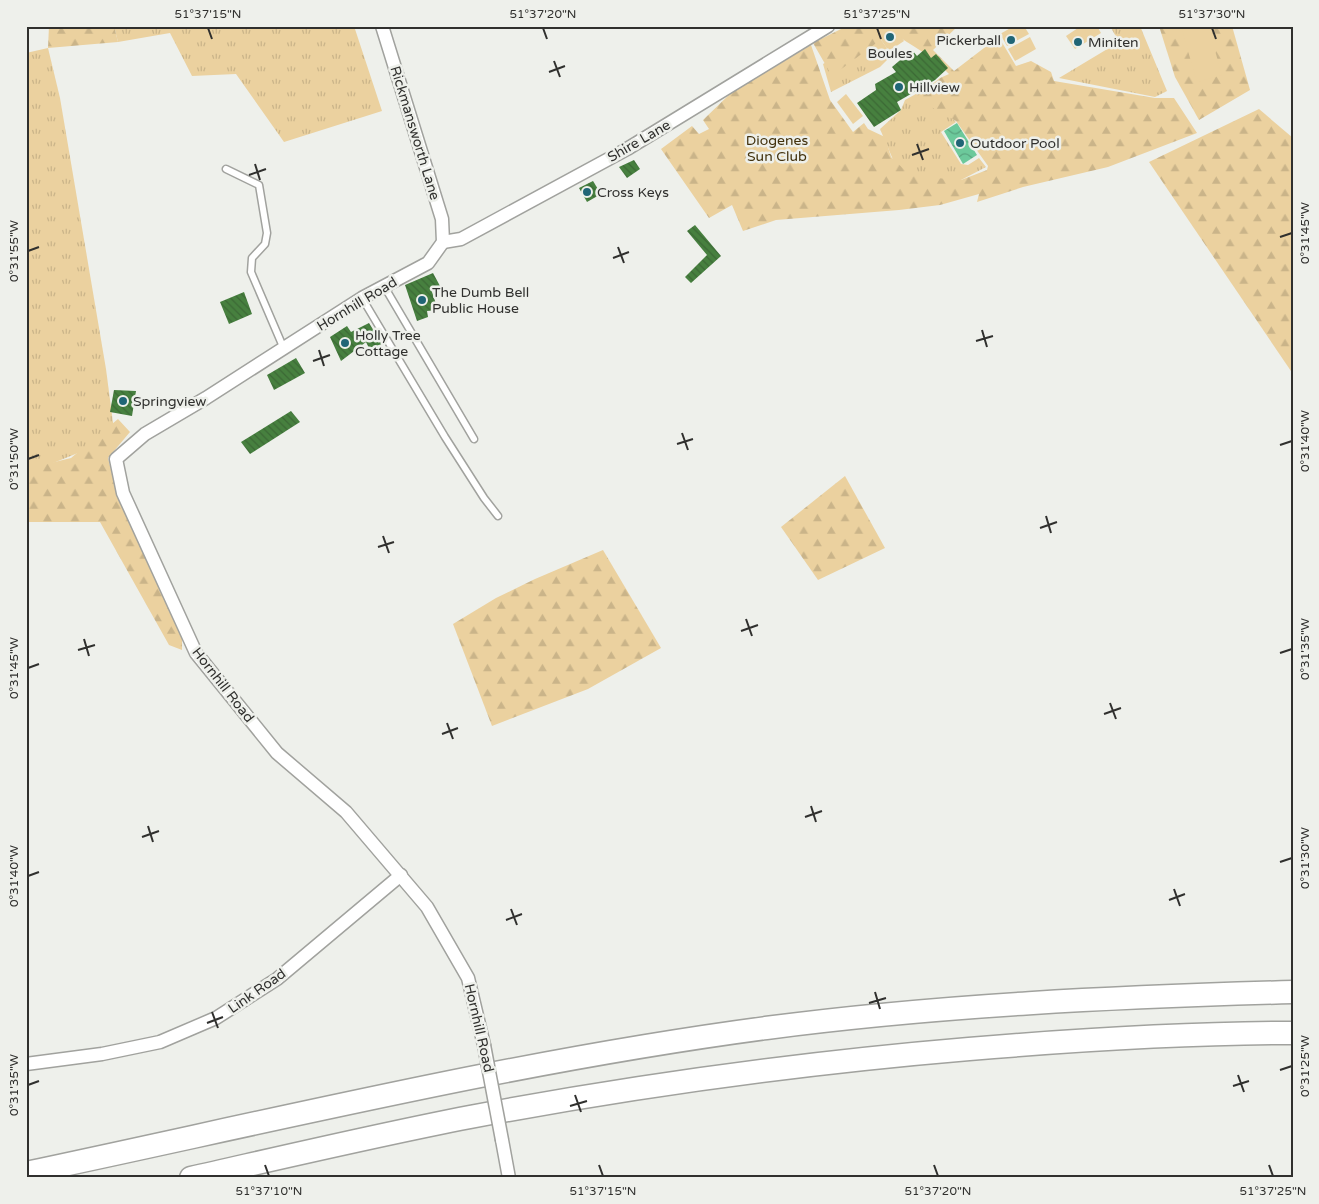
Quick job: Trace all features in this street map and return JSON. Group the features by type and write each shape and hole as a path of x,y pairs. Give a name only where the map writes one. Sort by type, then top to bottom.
{"highway":[{"path":"26,1173 513,1069 766,1028 891,1013 1108,997 1293,992"},
{"path":"192,1178 469,1117 589,1096 831,1062 1105,1038 1213,1033 1293,1033"}],"street":[{"name":"Rickmansworth Lane","path":"382,26 442,219 443,242"},
{"name":"Shire Lane","path":"443,242 460,239 627,149 828,26"},
{"name":"Hornhill Road","path":"443,242 428,263 362,298 284,349 145,434 116,459 123,493 196,653 277,752 346,812 401,875 426,907 468,978 484,1046 509,1178"},
{"name":"Link Road","path":"26,1064 102,1054 160,1042 216,1018 277,979 401,875"}],"lane":[{"path":"226,168 259,185 267,233 265,244 252,258 251,272 284,349"},
{"path":"384,286 474,439"},
{"path":"362,298 445,437 484,498 498,516"}],"green space":[{"path":"49,26 114,26 118,42 48,48"},
{"path":"114,26 354,26 382,111 284,142 236,74 192,76 170,33 118,42"},
{"name":"Diogenes Sun Club","path":"847,26 958,26 933,50 954,71 984,48 1000,39 1016,66 1031,61 1051,72 1054,81 1155,98 1174,98 1197,133 1108,167 1023,187 977,202 979,194 940,205 776,220 743,231 732,205 709,218 661,149 692,126 699,134 709,129 703,120 732,92 811,45 830,100 853,132 864,123 868,129 885,137 891,157 911,176 961,180 987,170 988,166 956,121 915,98 940,78 949,74 929,56 891,32 832,76 813,43"},
{"name":"Boules","path":"886,26 894,26 904,41 889,51 876,33"},
{"name":"Pickerball","path":"1014,26 1024,26 1029,34 1007,46 1000,34"},
{"name":"Miniten","path":"1081,26 1097,26 1101,33 1075,49 1066,36"},
{"path":"1110,26 1140,26 1167,91 1155,97 1059,78 1119,42"},
{"path":"1159,26 1232,26 1250,90 1199,120 1175,77"},
{"path":"1208,26 1222,75 1197,82 1181,27"},
{"path":"876,33 892,55 880,67 831,92 823,64"},
{"path":"1030,37 1036,49 1015,61 1008,49"},
{"path":"48,48 60,98 106,369 115,438 26,474 26,53"},
{"path":"925,89 956,122 941,132 961,164 968,165 979,158 986,167 961,180 905,188 880,129 901,110 905,100"},
{"name":"Boules","path":"846,94 863,116 853,124 837,102"},
{"path":"1259,109 1293,138 1293,374 1149,162"},
{"path":"118,419 130,432 108,458 117,494 182,637 182,650 169,645 100,522 26,522 26,469 71,458"},
{"path":"845,476 885,548 818,580 781,527"},
{"path":"603,550 661,648 588,689 492,726 453,624 496,598"}],"water":[{"name":"Outdoor Pool","path":"957,123 977,155 963,164 944,131"}],"building":[{"name":"Hillview","path":"925,49 931,58 936,54 948,68 935,80 897,102 901,110 874,127 857,103 876,90 875,84 896,72 892,67 912,50 917,56"},
{"path":"634,160 640,169 627,178 619,167"},
{"name":"Cross Keys","path":"593,181 601,194 587,202 579,188"},
{"path":"695,225 721,256 691,283 685,277 707,255 687,231"},
{"name":"The Dumb Bell Public House","path":"433,273 440,286 431,289 438,310 427,311 428,317 417,321 405,285"},
{"path":"244,292 252,314 229,324 220,302"},
{"path":"369,323 382,344 369,348 366,342 341,361 330,337 347,326 351,332"},
{"path":"296,358 305,373 274,390 267,375"},
{"name":"Springview","path":"114,390 136,391 132,416 110,412"},
{"path":"291,411 300,422 250,454 241,442"}],"place":[{"name":"Boules","path":"890,37"},
{"name":"Pickerball","path":"1011,40"},
{"name":"Miniten","path":"1078,42"},
{"name":"Hillview","path":"899,87"},
{"name":"Outdoor Pool","path":"960,143"},
{"name":"Cross Keys","path":"587,192"},
{"name":"The Dumb Bell Public House","path":"422,300"},
{"name":"Holly Tree Cottage","path":"345,343"},
{"name":"Springview","path":"123,401"}]}
